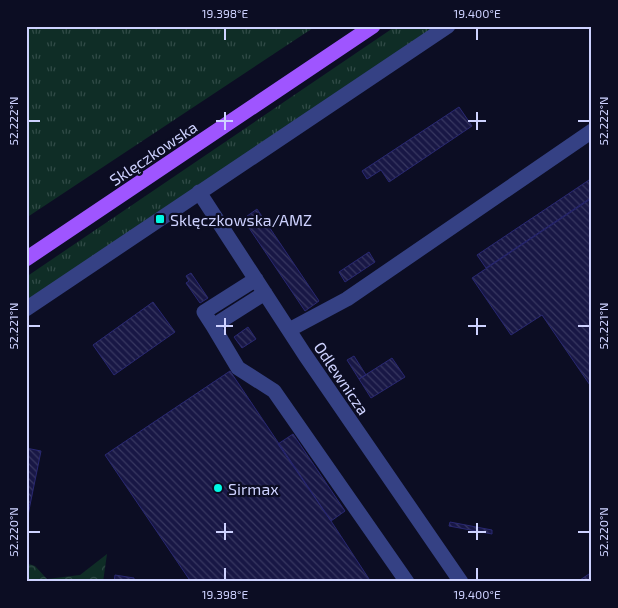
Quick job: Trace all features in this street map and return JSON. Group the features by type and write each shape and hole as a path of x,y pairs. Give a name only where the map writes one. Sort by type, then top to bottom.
{"main road":[{"name":"Sklęczkowska","path":"26,259 373,26"}],"street":[{"path":"26,308 448,26"},
{"path":"290,330 347,299 592,131"},
{"name":"Odlewnicza","path":"199,192 265,293 461,582"},
{"path":"256,279 204,312 238,368 274,390 407,582"},
{"path":"213,326 265,293"}],"green space":[{"path":"26,26 316,26 26,218"},
{"path":"396,26 437,26 26,303 26,277"},
{"path":"107,554 103,582 26,582 26,563 35,566 47,579 80,575"}],"building":[{"path":"459,107 472,126 389,182 381,170 367,179 362,171"},
{"path":"592,178 592,197 486,268 477,255"},
{"path":"592,198 592,388 542,315 511,335 472,278"},
{"path":"257,209 319,301 305,311 243,219"},
{"path":"369,252 375,262 345,282 339,272"},
{"path":"191,273 208,298 200,303 186,283 189,281 186,276"},
{"path":"153,302 175,332 114,375 93,345"},
{"path":"248,327 256,339 242,348 234,337"},
{"path":"354,356 366,375 359,379 347,360"},
{"path":"392,358 405,377 371,398 359,379"},
{"name":"Sirmax","path":"230,371 371,582 191,582 105,455"},
{"path":"293,434 345,511 331,521 278,444"},
{"path":"26,448 41,451 30,505 26,504"},
{"path":"26,504 30,505 27,521 26,520"},
{"path":"450,522 492,530 492,534 449,526"},
{"path":"592,572 592,582 577,582"},
{"path":"115,575 134,578 134,582 114,582"}],"place":[{"name":"Sklęczkowska/AMZ","path":"160,219"},
{"name":"Sirmax","path":"218,488"}]}
